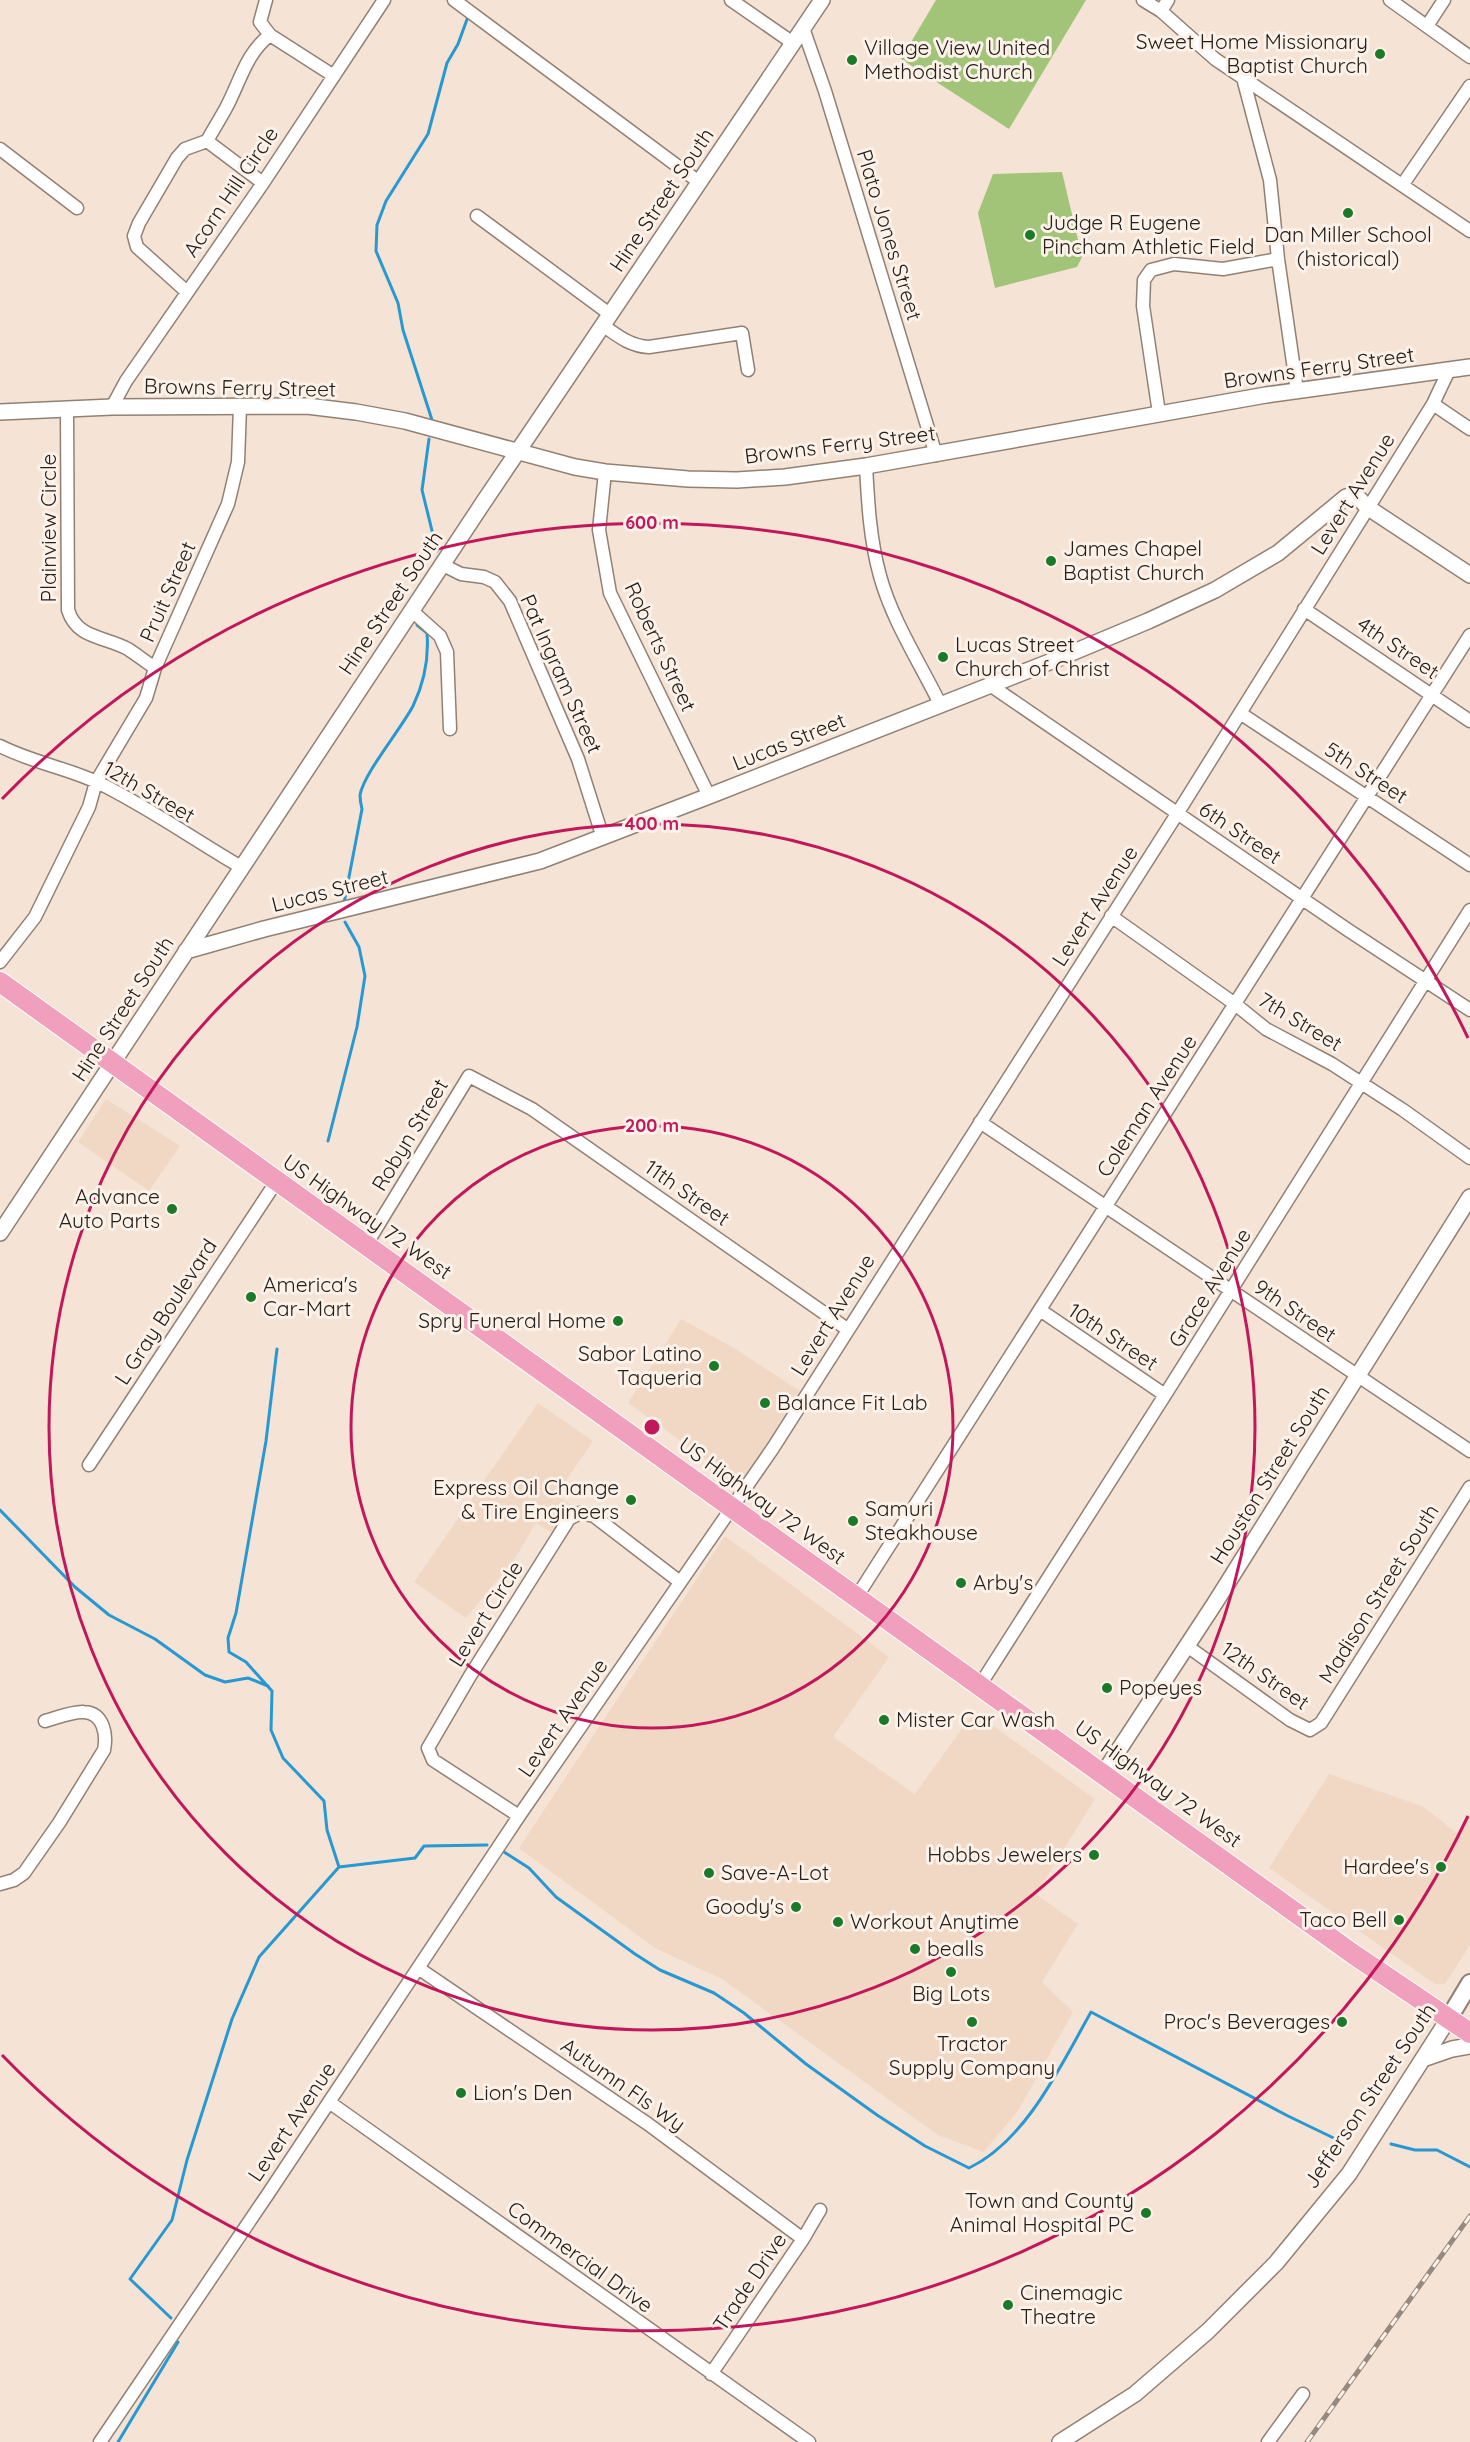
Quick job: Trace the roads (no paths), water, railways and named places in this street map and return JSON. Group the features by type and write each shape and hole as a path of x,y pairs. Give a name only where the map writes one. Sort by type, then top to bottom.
{"highway":[{"name":"US Highway 72 West","path":"0,982 1347,1950 1470,2033"}],"main road":[{"name":"Jefferson Street South","path":"1449,2018 1470,1983"}],"street":[{"path":"266,0 260,22 270,34 334,76"},
{"name":"Acorn Hill Circle","path":"112,408 126,381 263,183 384,0"},
{"path":"454,0 699,182"},
{"path":"731,0 793,43"},
{"name":"Hine Street South","path":"0,1233 411,610 822,0"},
{"path":"1143,0 1164,5 1215,59 1470,231"},
{"path":"1390,0 1470,57"},
{"path":"1427,26 1444,0"},
{"name":"Plato Jones Street","path":"803,28 829,102 936,455"},
{"path":"187,292 137,248 134,236 139,223 177,158 185,149 207,141 226,108 246,63 258,45 270,34"},
{"path":"1243,78 1270,180 1278,259 1297,390"},
{"path":"1403,184 1470,86"},
{"path":"207,141 263,183"},
{"path":"0,149 77,208"},
{"path":"477,216 607,321 625,341 636,346 649,347 742,333 748,370"},
{"path":"1160,413 1143,306 1144,280 1151,270 1174,264 1223,268 1278,259"},
{"name":"Browns Ferry Street","path":"0,412 112,408 307,406 405,421 575,467 605,472 688,479 737,480 785,477 866,466 1297,390 1470,367"},
{"name":"Levert Avenue","path":"100,2442 519,1816 773,1448 1177,814 1432,404 1449,370"},
{"path":"1432,404 1470,429"},
{"name":"Pruit Street","path":"0,962 35,917 89,807 96,782 146,698 155,668 228,504 238,462 240,406"},
{"name":"Plainview Circle","path":"67,409 68,610 72,621 81,630 127,649 155,668"},
{"path":"866,466 870,524 879,574 887,597 940,704"},
{"name":"Roberts Street","path":"605,472 599,530 610,593 709,796"},
{"name":"Lucas Street","path":"186,951 264,928 514,868 603,838 1148,621 1215,590 1278,553 1346,497 1355,494 1366,507"},
{"path":"1366,507 1470,575"},
{"name":"Pat Ingram Street","path":"443,565 460,574 484,577 495,582 510,601 578,759 603,838"},
{"name":"4th Street","path":"1304,609 1470,721"},
{"path":"411,610 440,636 447,652 450,729"},
{"name":"Coleman Avenue","path":"856,1598 1470,635"},
{"name":"6th Street","path":"990,685 1177,814 1470,1010"},
{"name":"5th Street","path":"1240,713 1470,865"},
{"name":"12th Street","path":"0,746 16,754 96,782 135,802 241,867"},
{"name":"Grace Avenue","path":"980,1685 1231,1292 1470,910"},
{"name":"7th Street","path":"1111,916 1235,1004 1266,1029 1332,1064 1470,1158"},
{"name":"Robyn Street","path":"366,1245 469,1077"},
{"name":"11th Street","path":"469,1077 532,1109 847,1329"},
{"name":"9th Street","path":"980,1122 1470,1451"},
{"name":"L Gray Boulevard","path":"89,1465 276,1182"},
{"name":"Houston Street South","path":"1103,1774 1187,1646 1470,1197"},
{"name":"10th Street","path":"1040,1310 1165,1395"},
{"name":"Madison Street South","path":"1321,1723 1470,1486"},
{"name":"Levert Circle","path":"519,1816 434,1760 428,1748 470,1676 569,1519 580,1513 594,1516 680,1582"},
{"name":"12th Street","path":"1187,1646 1290,1720 1310,1730 1321,1723"},
{"path":"0,1884 14,1880 24,1873 59,1823 104,1750 106,1738 104,1726 96,1716 84,1712 45,1721"},
{"name":"Autumn Fls Wy","path":"418,1968 648,2124 803,2239"},
{"name":"Jefferson Street South","path":"1060,2442 1135,2394 1242,2300 1276,2263 1349,2174 1449,2018"},
{"path":"1422,2060 1452,2049 1470,2046"},
{"name":"Commercial Drive","path":"329,2102 808,2442"},
{"name":"Trade Drive","path":"711,2374 803,2239 820,2210"},
{"path":"1268,2442 1303,2394"}],"waterway":[{"path":"432,420 403,330 398,303 376,251 377,225 386,201 428,134 447,63 458,44 469,14"},
{"path":"429,439 422,490 437,551"},
{"path":"344,903 362,809 360,795 363,786 375,763 413,706 423,679 427,633 417,625"},
{"path":"328,1141 357,1027 365,976 359,947 345,922"},
{"path":"277,1349 266,1441 236,1613 228,1638 229,1652 246,1662 272,1691 271,1730 283,1758 324,1801 327,1830 339,1867"},
{"path":"0,1510 75,1587 109,1615 155,1639 205,1675 225,1682 248,1678 268,1686"},
{"path":"171,2318 130,2279 172,2220 187,2160 232,2019 259,1957 339,1867 415,1858 424,1846 487,1845"},
{"path":"504,1852 529,1868 556,1897 635,1954 660,1970 714,1993 744,2013 806,2064 877,2115 925,2146 969,2168 989,2156 1025,2121 1054,2078 1091,2012 1344,2143"},
{"path":"1391,2144 1415,2150 1437,2150 1470,2167"},
{"path":"118,2442 178,2342"}],"railway":[{"path":"1307,2442 1470,2216"}],"place":[{"name":"Sweet Home Missionary Baptist Church","path":"1380,54"},
{"name":"Village View United Methodist Church","path":"852,60"},
{"name":"Dan Miller School (historical)","path":"1348,213"},
{"name":"Judge R Eugene Pincham Athletic Field","path":"1030,235"},
{"name":"James Chapel Baptist Church","path":"1051,561"},
{"name":"Lucas Street Church of Christ","path":"943,657"},
{"name":"Advance Auto Parts","path":"172,1209"},
{"name":"America's Car-Mart","path":"251,1297"},
{"name":"Spry Funeral Home","path":"618,1321"},
{"name":"Sabor Latino Taqueria","path":"714,1366"},
{"name":"Balance Fit Lab","path":"765,1403"},
{"name":"Express Oil Change & Tire Engineers","path":"631,1500"},
{"name":"Samuri Steakhouse","path":"853,1521"},
{"name":"Arby's","path":"961,1583"},
{"name":"Popeyes","path":"1107,1688"},
{"name":"Mister Car Wash","path":"884,1720"},
{"name":"Hobbs Jewelers","path":"1094,1855"},
{"name":"Hardee's","path":"1441,1867"},
{"name":"Save-A-Lot","path":"709,1873"},
{"name":"Goody's","path":"796,1907"},
{"name":"Taco Bell","path":"1399,1920"},
{"name":"Workout Anytime","path":"838,1922"},
{"name":"bealls","path":"915,1949"},
{"name":"Big Lots","path":"951,1972"},
{"name":"Tractor Supply Company","path":"972,2022"},
{"name":"Proc's Beverages","path":"1342,2022"},
{"name":"Lion's Den","path":"461,2093"},
{"name":"Town and County Animal Hospital PC","path":"1146,2213"},
{"name":"Cinemagic Theatre","path":"1008,2305"}]}
